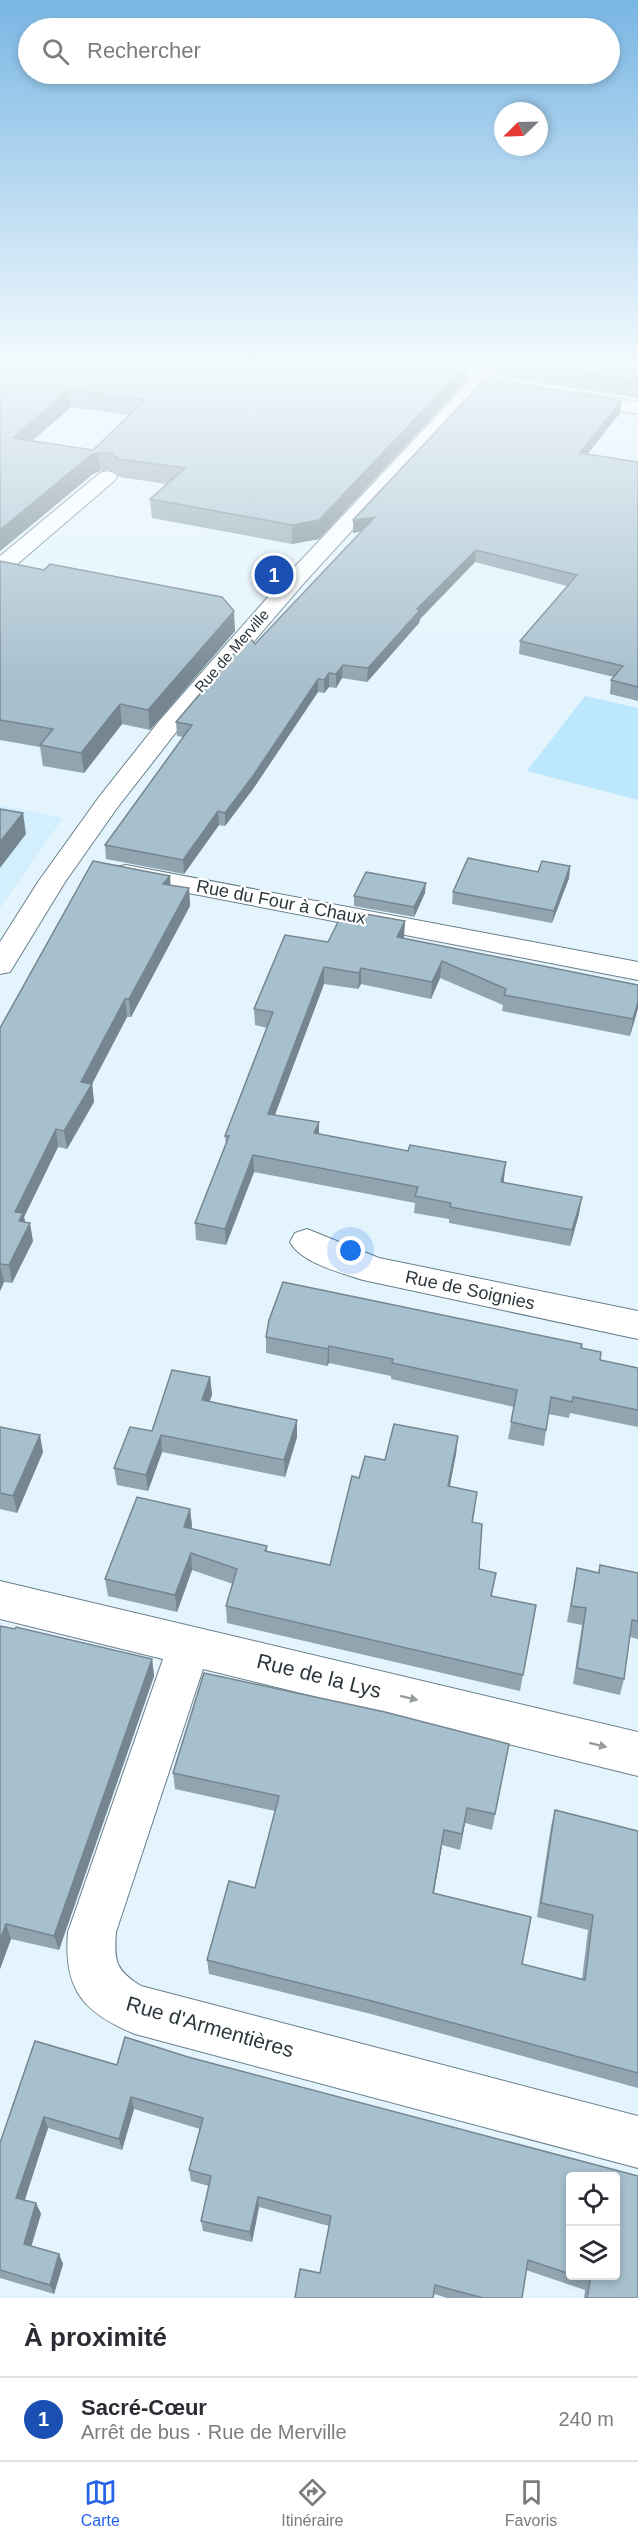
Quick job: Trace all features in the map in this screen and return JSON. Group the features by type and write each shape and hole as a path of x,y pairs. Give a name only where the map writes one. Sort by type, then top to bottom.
{"street":[{"name":"Rue de Merville","path":"0,965 65,862 138,763 232,648 252,612 391,470"},
{"path":"2,566 107,477"},
{"path":"2,566 34,570"},
{"name":"Rue du Four à Chaux","path":"65,862 638,971"},
{"name":"Rue de Soignies","path":"307,1242 339,1258 376,1271 638,1325"},
{"name":"Rue de la Lys","path":"0,1600 638,1754"},
{"name":"Rue d'Armentières","path":"189,1645 92,1932 90,1953 93,1973 102,1988 115,2000 135,2009 638,2142"}],"shaded area":[{"path":"585,696 638,708 638,800 527,771"},
{"path":"0,805 63,818 0,908"}],"building":[{"path":"0,470 73,470 0,530"},
{"path":"182,470 366,470 319,520 292,525 150,499"},
{"path":"400,470 638,470 638,687 611,680 623,666 520,641 577,575 476,550 417,609 420,610 368,668 343,665 336,674 329,673 324,680 318,679 253,776 225,813 218,811 183,860 105,845 192,725 176,722 249,636 255,644 375,517 353,520"},
{"path":"0,561 44,570 50,564 222,597 234,611 148,710 120,704 81,753 40,745 53,729 0,720"},
{"path":"0,809 23,813 0,842"},
{"path":"468,858 538,872 542,861 570,866 554,911 453,892"},
{"path":"93,861 170,876 163,884 189,888 129,999 125,999 81,1082 92,1084 64,1131 56,1129 15,1212 23,1213 19,1221 30,1223 9,1265 0,1264 0,1028"},
{"path":"366,872 426,883 414,907 354,896"},
{"path":"344,910 405,921 397,937 638,985 638,1002 633,1019 504,995 506,989 442,961 432,982 361,968 359,973 324,967 268,1114 319,1122 314,1133 408,1151 410,1145 506,1162 501,1182 582,1197 572,1230 450,1207 451,1203 415,1196 418,1187 253,1155 225,1229 195,1223 229,1136 225,1136 273,1012 254,1009 285,935 328,942"},
{"path":"283,1282 582,1344 581,1348 601,1352 600,1360 638,1368 638,1410 573,1397 572,1402 551,1397 546,1430 511,1422 517,1390 392,1363 393,1359 329,1346 328,1349 266,1337 269,1320"},
{"path":"172,1370 210,1377 202,1400 297,1420 284,1460 161,1435 146,1475 114,1468 130,1427 152,1431"},
{"path":"394,1424 458,1436 448,1486 477,1492 472,1522 482,1524 479,1569 496,1573 491,1596 536,1605 523,1675 226,1606 237,1569 191,1553 175,1595 105,1579 137,1497 190,1509 184,1527 267,1546 265,1551 330,1565 352,1476 359,1478 365,1456 385,1460"},
{"path":"0,1427 40,1435 13,1496 0,1493"},
{"path":"600,1565 638,1573 638,1621 632,1620 624,1679 577,1668 586,1608 571,1606 577,1568 599,1573"},
{"path":"0,1626 15,1629 16,1627 152,1659 54,1936 6,1924 0,1940"},
{"path":"204,1673 385,1712 509,1744 495,1814 467,1808 462,1834 444,1830 433,1893 531,1917 522,1964 585,1980 593,1915 541,1903 555,1810 638,1831 638,2073 372,2001 207,1960 229,1881 255,1888 279,1796 173,1773"},
{"path":"125,2037 188,2057 638,2176 638,2298 587,2298 590,2280 620,2280 620,2172 566,2172 566,2273 528,2260 522,2298 483,2298 435,2285 433,2298 295,2298 300,2269 320,2273 331,2216 258,2197 250,2232 201,2221 211,2176 189,2170 203,2118 131,2097 119,2139 44,2117 16,2198 36,2203 24,2244 59,2254 50,2285 0,2270 0,2143 35,2041 117,2065"}],"place":[{"name":"Sacré-Cœur","path":"274,575"}]}
